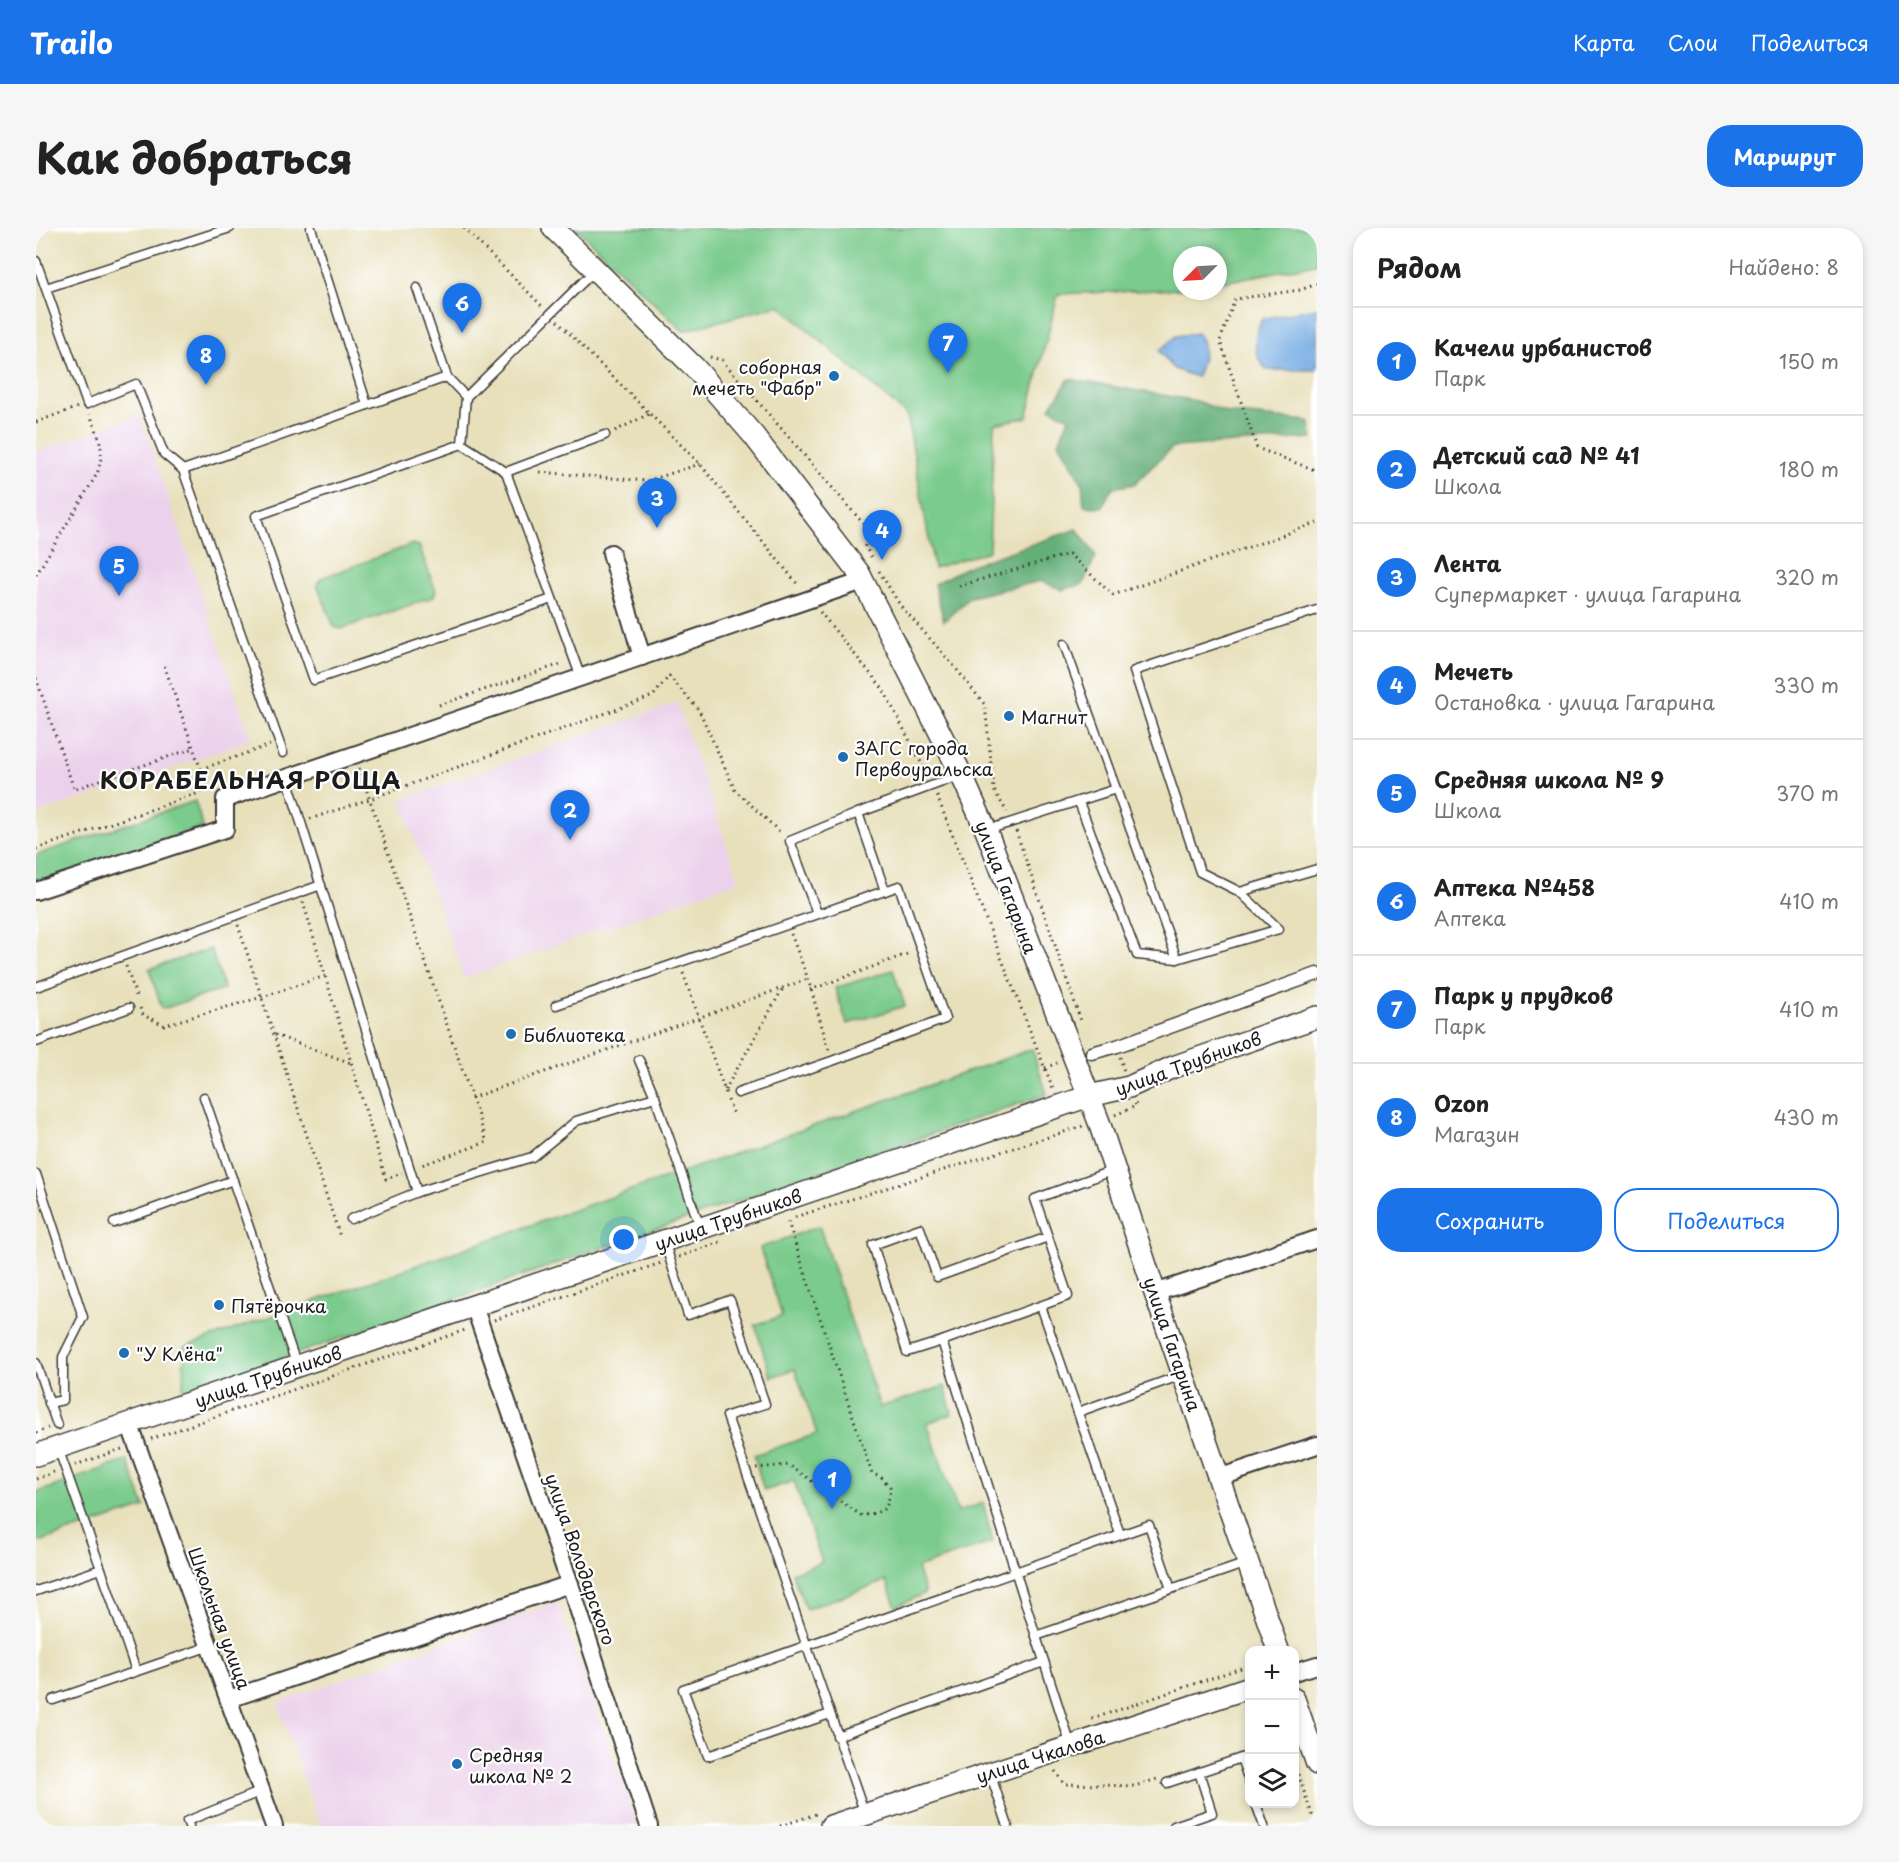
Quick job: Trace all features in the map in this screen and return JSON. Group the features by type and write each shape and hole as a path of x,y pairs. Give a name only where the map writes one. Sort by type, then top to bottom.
{"street":[{"name":"улица Гагарина","path":"553,228 695,368 754,436 859,573 961,774 986,830 1089,1096 1277,1646"},
{"path":"611,553 642,657"},
{"path":"36,891 225,829 225,799 863,581"},
{"path":"1092,1053 1317,974"},
{"name":"улица Трубников","path":"36,1455 297,1366 477,1315 667,1250 700,1228 1089,1096 1129,1087 1173,1067 1317,1017"},
{"path":"1155,1293 1317,1239"},
{"name":"улица Володарского","path":"477,1315 570,1584 649,1826"},
{"name":"Школьная улица","path":"129,1423 274,1826"},
{"path":"1218,1478 1317,1445"},
{"path":"229,1699 570,1584"},
{"path":"1299,1670 1317,1665"},
{"name":"улица Чкалова","path":"850,1822 1245,1689"},
{"path":"1294,1700 1304,1737 1317,1764"}],"lane":[{"path":"46,288 230,228"},
{"path":"311,228 367,405"},
{"path":"36,261 87,404 136,384 164,454 183,470 283,753"},
{"path":"462,444 466,397 594,270"},
{"path":"417,288 447,377 466,397"},
{"path":"183,470 447,377"},
{"path":"506,472 605,435"},
{"path":"462,444 506,472 580,678"},
{"path":"462,444 256,516 315,680 552,599"},
{"path":"1079,802 1137,955 1177,959 1279,929 1240,892 1200,872 1134,671 1317,610"},
{"path":"1064,644 1177,959"},
{"path":"817,913 790,841 961,774"},
{"path":"287,778 417,1192"},
{"path":"986,830 1116,789"},
{"path":"858,813 885,891"},
{"path":"1240,892 1317,869"},
{"path":"36,987 321,885"},
{"path":"556,1005 899,886 945,1019 738,1093"},
{"path":"36,1042 129,1008"},
{"path":"639,1060 655,1096 700,1228"},
{"path":"204,1096 297,1366"},
{"path":"351,1219 417,1192 532,1157 576,1121 655,1096"},
{"path":"1048,1237 937,1277 920,1228 873,1245 908,1352 1068,1296 1035,1198 1114,1170"},
{"path":"36,1174 83,1317 63,1357 63,1400 49,1403"},
{"path":"114,1223 233,1180"},
{"path":"667,1250 688,1315 730,1300 765,1404 727,1416 837,1736 850,1822"},
{"path":"1041,1306 1120,1534"},
{"path":"942,1341 1071,1746"},
{"path":"36,1363 57,1425"},
{"path":"1078,1412 1183,1375"},
{"path":"58,1448 136,1671"},
{"path":"830,1714 708,1756 683,1689 1149,1525 1171,1589"},
{"path":"1036,1636 1248,1563"},
{"path":"36,1591 101,1569"},
{"path":"53,1700 210,1646"},
{"path":"837,1736 1044,1662"},
{"path":"1167,1779 1199,1772 1245,1757"},
{"path":"1174,1826 1212,1813 1199,1772"},
{"path":"990,1773 1008,1826"},
{"path":"189,1826 187,1821 262,1791"},
{"path":"1258,1808 1264,1826"}],"path":[{"path":"464,228 700,465 884,689 933,785 1045,1068"},
{"path":"1317,284 1300,290 1235,300 1220,341 1257,447 1317,471"},
{"path":"36,422 87,404 101,445 102,458 97,474 36,575"},
{"path":"605,435 650,414"},
{"path":"532,461 537,471 647,481 700,465"},
{"path":"959,586 1069,554 1113,594 1317,523"},
{"path":"439,705 574,660"},
{"path":"36,849 208,790 164,662"},
{"path":"301,822 370,800 653,696 669,676 699,710 735,790 790,841"},
{"path":"36,678 74,789 194,748"},
{"path":"201,769 279,742"},
{"path":"300,892 386,1179 487,1143 355,754"},
{"path":"235,916 340,1237"},
{"path":"787,924 808,980 832,1061"},
{"path":"810,990 921,949"},
{"path":"122,956 143,1015 164,1025 325,976"},
{"path":"679,962 734,1115"},
{"path":"471,1098 808,980"},
{"path":"725,1090 783,988"},
{"path":"275,1035 351,1063"},
{"path":"745,1469 789,1466 862,1516 880,1512 889,1502 890,1487 881,1477 872,1474 787,1219 1068,1129"},
{"path":"36,1479 137,1444 477,1315 667,1250 723,1241"},
{"path":"1054,1769 1064,1784 1135,1786 1167,1779"},
{"path":"1299,1777 1316,1826"}],"shaded area":[{"path":"140,415 251,739 36,814 36,452"},
{"path":"677,703 739,881 464,978 401,800"},
{"name":"Средняя школа № 2","path":"557,1602 638,1826 321,1826 277,1703"}],"green space":[{"path":"576,228 1317,228 1317,264 1227,281 1227,246 1173,246 1173,289 1058,294 1027,417 994,424 989,551 934,568 907,415 779,305 683,331"},
{"path":"1069,379 1197,401 1228,413 1309,421 1313,438 1173,447 1134,484 1112,488 1102,507 1084,506 1082,483 1059,442 1069,418 1050,408"},
{"path":"1077,529 1096,556 1083,584 1063,590 1041,581 970,597 944,621 934,584 971,565"},
{"path":"413,544 419,546 436,591 433,597 341,629 334,627 317,584 321,578"},
{"path":"195,801 203,827 36,885 36,855"},
{"path":"211,949 224,989 162,1009 149,969"},
{"path":"893,970 905,1006 847,1024 835,988"},
{"path":"1032,1049 1047,1094 183,1393 184,1347"},
{"path":"819,1226 880,1407 945,1386 952,1414 927,1423 958,1512 983,1503 993,1542 917,1568 925,1593 896,1607 886,1581 806,1609 792,1573 822,1562 794,1481 764,1491 754,1455 817,1434 795,1369 771,1377 755,1325 782,1316 760,1248"},
{"path":"127,1460 145,1507 36,1543 36,1493"}],"water":[{"path":"1317,308 1317,370 1267,370 1255,346 1262,319"},
{"path":"1197,333 1204,349 1197,377 1174,369 1159,351 1176,336"}],"place":[{"name":"Аптека №458","path":"462,333"},
{"name":"Парк у прудков","path":"948,373"},
{"name":"соборная мечеть \"Фабр\"","path":"834,376"},
{"name":"Ozon","path":"206,385"},
{"name":"Лента","path":"657,528"},
{"name":"Мечеть","path":"882,560"},
{"name":"Средняя школа № 9","path":"119,596"},
{"name":"Магнит","path":"1009,716"},
{"name":"ЗАГС города Первоуральска","path":"843,757"},
{"name":"Детский сад № 41","path":"570,840"},
{"name":"Библиотека","path":"511,1034"},
{"name":"Пятёрочка","path":"219,1305"},
{"name":"\"У Клёна\"","path":"124,1353"},
{"name":"Качели урбанистов","path":"832,1509"},
{"name":"Средняя школа № 2","path":"457,1764"}],"district":[{"name":"КОРАБЕЛЬНАЯ РОЩА","path":"251,779"}]}
